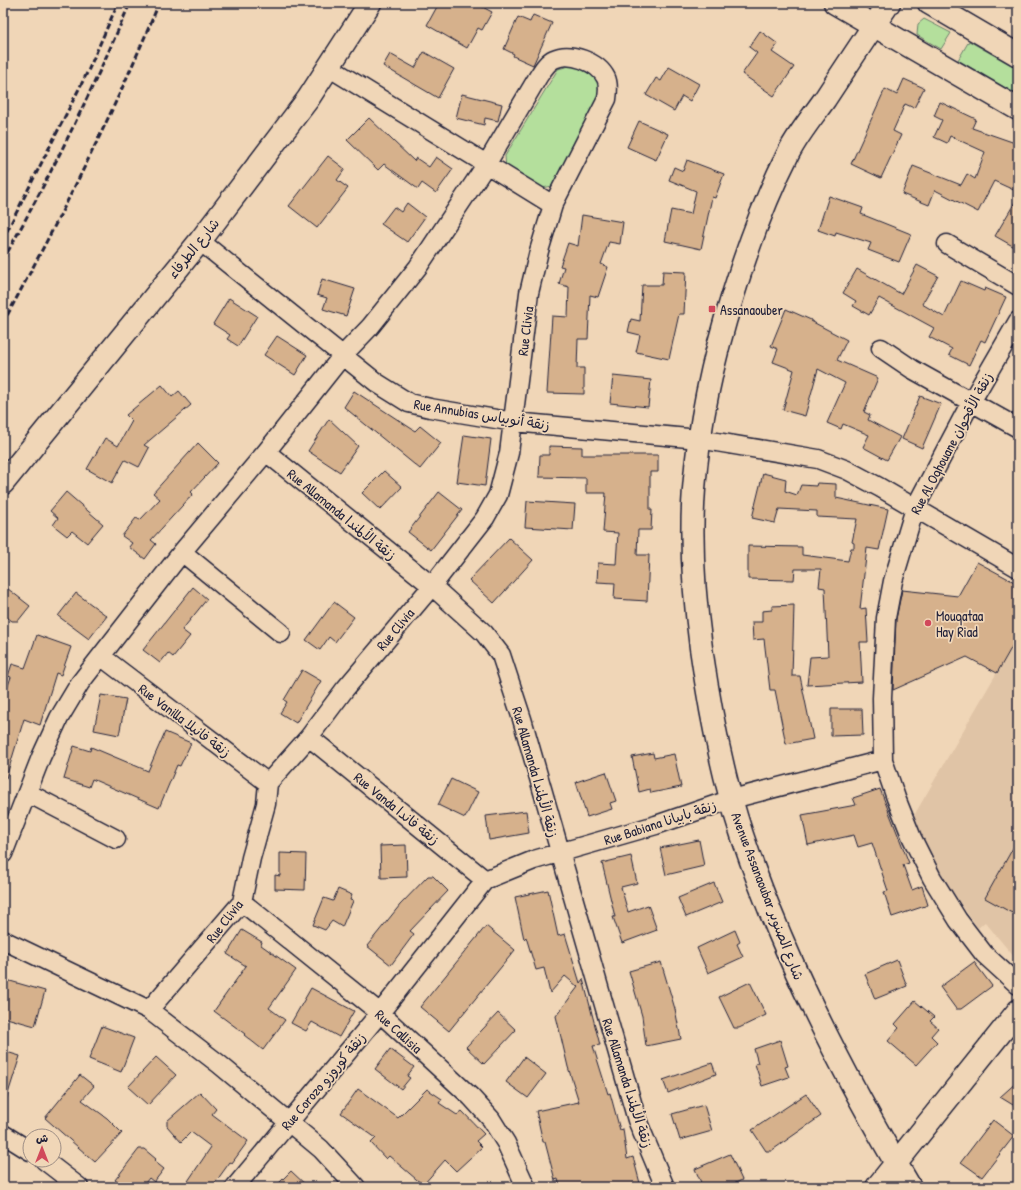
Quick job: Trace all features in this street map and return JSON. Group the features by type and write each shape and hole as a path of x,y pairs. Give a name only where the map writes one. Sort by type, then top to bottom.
{"street":[{"name":"شارع الطرفاء","path":"3,483 200,241 308,99 330,68 370,3"},
{"path":"835,3 1018,109"},
{"name":"Avenue Assanaoubar شارع الصنوبر","path":"889,3 790,150 773,186 740,270 722,330 708,385 699,439 694,492 693,559 697,616 716,735 742,835 773,916 807,996 910,1187"},
{"path":"929,3 1018,54"},
{"name":"Rue Clivia","path":"3,854 59,718 80,683 102,657 182,552 266,452 343,355 370,327 418,267 486,165 538,77 548,64 553,59 568,56 575,57 595,66 605,76 607,82 607,99 553,205 539,251 530,294 509,453 498,495 485,518 432,586 346,689 309,737 268,784 266,804 251,858 242,902 149,1010"},
{"path":"330,68 553,205"},
{"name":"Rue Annubias زنقة أنوبياس","path":"200,241 377,383 409,403 514,422 699,439 818,459 847,470 1018,568"},
{"path":"947,244 1018,286"},
{"name":"Rue Al Oqhouane زنقة الأقحوان","path":"1018,320 971,402 914,508 893,581 886,618 882,698 883,760 912,838 932,878 958,920 984,954 1018,985"},
{"path":"881,348 912,369 1018,428"},
{"name":"Rue Allamanda زنقة الألمندا","path":"266,452 432,586 484,633 501,655 522,719 559,853 637,1120 665,1187"},
{"path":"182,552 281,634"},
{"name":"Rue Vanilla زنقة فانيلا","path":"102,657 268,784"},
{"name":"Rue Vanda زنقة فاندا","path":"309,737 485,880"},
{"name":"Rue Babiana زنقة بابيانا","path":"485,880 522,864 656,825 732,799 883,760"},
{"path":"28,793 116,839"},
{"name":"Rue Corozo زنقة كوروزو","path":"235,1187 380,1013 485,880"},
{"name":"Rue Callisia","path":"242,902 380,1013 471,1097 491,1119 506,1143 526,1187"},
{"path":"3,940 149,1010 219,1064 289,1122 320,1149 356,1187"},
{"path":"877,1187 1018,1011"},
{"path":"3,1134 22,1146"},
{"path":"54,1168 79,1187"}],"shaded area":[{"path":"1018,636 1018,955 1015,958 985,922 978,928 940,875 912,819"}],"green space":[{"path":"924,19 951,33 941,49 917,35 918,24"},
{"path":"969,41 1018,69 1018,95 958,60"},
{"path":"573,65 597,78 599,94 552,186 538,189 506,169 505,156 558,69"}],"building":[{"path":"439,3 475,3 492,12 482,30 478,28 467,48 427,25"},
{"path":"533,15 552,23 533,65 513,56 514,54 504,49 518,17 530,22"},
{"path":"760,31 778,44 772,52 794,67 774,96 742,74 757,53 749,47"},
{"path":"424,52 454,69 438,98 383,66 390,54 415,68"},
{"path":"669,67 699,84 690,101 682,96 674,111 646,95 656,78 661,81"},
{"path":"904,79 924,88 914,108 905,104 893,131 901,135 881,178 851,164 885,89 897,95"},
{"path":"462,94 502,104 498,121 485,118 484,125 456,118"},
{"path":"940,102 976,119 972,128 1018,144 1018,192 994,181 978,212 935,190 929,205 902,194 913,166 961,185 967,174 975,179 985,152 950,136 947,143 934,137 942,120 934,116"},
{"path":"369,118 414,161 416,158 429,167 436,157 453,169 436,193 422,183 418,189 384,164 378,170 347,140"},
{"path":"639,121 668,134 656,160 627,147"},
{"path":"328,156 345,169 337,180 348,188 317,228 289,206"},
{"path":"687,160 724,174 715,198 712,197 701,249 665,241 671,210 691,214 696,191 669,180 674,167 683,171"},
{"path":"829,196 863,208 861,214 911,234 899,262 868,250 871,243 836,232 835,236 818,230"},
{"path":"1018,197 1018,249 995,236"},
{"path":"407,203 425,217 407,242 381,224 394,207 401,212"},
{"path":"582,215 623,222 620,244 609,242 601,264 608,267 598,297 590,295 588,339 578,339 577,368 584,368 584,394 547,393 552,316 568,317 569,287 559,284 564,267 560,266 568,243 578,246"},
{"path":"917,265 938,276 922,304 944,317 961,281 984,291 985,288 1006,297 985,342 981,340 969,365 949,355 952,349 929,337 934,328 879,298 869,315 853,306 856,301 843,293 857,269 901,294"},
{"path":"663,271 686,272 684,314 679,314 669,359 636,352 640,335 628,332 631,319 640,321 642,285 662,285"},
{"path":"322,279 355,289 346,316 323,309 327,298 317,295"},
{"path":"229,298 257,316 238,346 227,339 230,335 213,324"},
{"path":"786,309 811,320 847,340 837,360 878,378 864,412 870,415 868,420 900,437 887,460 863,447 869,435 843,424 841,429 827,423 845,383 818,369 805,416 783,410 794,370 773,362 778,349 771,346"},
{"path":"277,336 307,355 295,375 264,355"},
{"path":"613,376 651,380 648,407 610,403"},
{"path":"162,385 172,397 179,391 191,405 144,445 149,448 139,467 125,460 112,483 87,469 105,438 118,446 132,421 126,415"},
{"path":"354,391 415,431 420,426 441,443 420,469 344,407"},
{"path":"920,396 941,404 922,448 902,439"},
{"path":"329,419 358,446 340,472 308,451"},
{"path":"464,435 491,439 485,486 457,482"},
{"path":"198,443 218,463 191,492 193,494 151,540 156,544 145,559 129,547 132,543 122,536 136,518 140,520 160,499 153,493"},
{"path":"549,446 582,447 582,455 658,455 658,472 650,472 650,510 652,510 651,530 638,530 637,555 649,555 647,601 614,599 615,583 597,582 598,563 616,564 618,533 603,532 606,493 586,493 586,478 539,477 540,455 549,455"},
{"path":"384,471 402,487 380,510 362,493"},
{"path":"763,473 786,479 785,491 797,495 801,485 816,486 817,483 836,484 836,498 888,509 879,550 867,548 860,609 866,608 868,642 860,642 862,682 807,685 810,657 828,656 825,588 819,587 821,569 795,569 794,580 748,579 748,546 802,547 802,555 848,561 851,548 854,548 854,543 852,542 857,519 817,517 817,511 779,509 775,523 752,518"},
{"path":"66,492 103,524 87,543 72,531 67,536 53,525 58,518 50,511"},
{"path":"439,492 462,510 431,550 408,532"},
{"path":"527,501 575,504 573,530 525,527"},
{"path":"509,538 533,560 494,603 469,580"},
{"path":"977,562 1018,584 1018,636 997,673 967,657 893,690 896,619 902,590 958,596"},
{"path":"3,585 30,606 18,621 12,621 3,614"},
{"path":"193,587 207,599 182,630 190,636 173,657 168,653 160,663 143,650"},
{"path":"76,593 107,616 89,639 58,616"},
{"path":"334,602 354,617 335,642 329,637 320,650 306,640"},
{"path":"794,605 792,676 800,676 813,739 786,744 775,690 770,690 764,639 753,640 752,622 762,622 762,611 772,610 772,606"},
{"path":"37,635 71,647 61,675 56,673 40,725 24,719 6,778 3,777 3,700 11,677 8,676 12,664 25,668"},
{"path":"302,670 321,681 296,723 280,713 287,702 284,700"},
{"path":"101,695 126,699 119,735 94,730"},
{"path":"831,709 862,709 863,735 831,736"},
{"path":"165,732 191,743 180,766 177,765 159,808 92,779 89,787 64,779 74,746 90,751 91,747 148,771"},
{"path":"653,753 654,758 674,754 681,787 651,793 650,789 639,792 632,757"},
{"path":"606,772 616,801 610,803 612,809 587,817 576,782"},
{"path":"451,779 478,792 465,818 438,805"},
{"path":"880,789 909,863 903,865 912,890 922,886 928,905 892,917 884,892 888,891 872,843 858,847 854,835 808,845 802,815 856,805 853,798"},
{"path":"526,811 529,833 489,840 486,816"},
{"path":"1018,839 1018,902 1012,913 985,898"},
{"path":"699,840 704,866 666,875 660,848"},
{"path":"406,845 407,877 381,878 380,846"},
{"path":"280,853 306,854 305,890 275,889 275,875 280,876"},
{"path":"631,856 637,883 621,887 628,912 648,905 657,930 622,943 613,917 615,917 602,863"},
{"path":"428,876 433,876 448,891 410,931 414,934 391,965 367,946 400,905"},
{"path":"714,883 722,902 686,917 678,898"},
{"path":"338,889 352,895 350,900 353,901 342,927 332,921 325,930 313,925 324,898 333,901"},
{"path":"548,890 558,936 565,934 580,983 583,979 600,1045 593,1046 608,1094 610,1093 620,1130 623,1129 627,1159 633,1157 641,1187 560,1187 558,1179 555,1180 545,1142 543,1142 536,1111 579,1102 568,1067 556,1016 578,987 565,976 550,993 544,968 536,970 526,937 524,939 515,897"},
{"path":"486,926 515,950 449,1031 420,1007"},
{"path":"242,930 262,942 261,945 296,970 269,1008 285,1020 263,1050 244,1035 245,1034 214,1011 246,966 227,954"},
{"path":"735,930 740,942 737,944 743,957 708,973 697,948"},
{"path":"897,960 907,986 875,999 865,974"},
{"path":"661,962 675,1009 681,1039 646,1046 642,1016 629,971"},
{"path":"974,962 992,986 961,1009 956,1009 940,987"},
{"path":"3,979 45,991 35,1026 3,1017"},
{"path":"750,982 766,1015 739,1028 734,1028 719,997"},
{"path":"311,988 354,1011 339,1037 312,1022 306,1031 291,1023"},
{"path":"915,1001 934,1017 930,1021 938,1028 931,1036 937,1042 916,1065 888,1041 899,1028 895,1024"},
{"path":"498,1013 516,1030 484,1064 466,1047"},
{"path":"102,1026 134,1038 121,1072 89,1059"},
{"path":"780,1040 788,1066 785,1067 789,1077 762,1086 755,1064 758,1063 754,1049"},
{"path":"390,1049 414,1067 407,1076 410,1078 401,1089 375,1069"},
{"path":"3,1051 20,1056 6,1100 3,1099"},
{"path":"156,1057 176,1075 148,1105 128,1087"},
{"path":"524,1057 546,1074 528,1098 506,1082"},
{"path":"712,1063 716,1074 668,1093 663,1080"},
{"path":"80,1075 94,1086 82,1100 107,1118 122,1133 95,1162 62,1133 62,1128 56,1128 45,1118"},
{"path":"1018,1081 1018,1108 1000,1097"},
{"path":"358,1089 398,1118 427,1089 442,1099 439,1103 457,1115 462,1111 484,1134 476,1141 482,1147 456,1171 445,1160 423,1185 389,1156 386,1159 371,1143 376,1138 341,1113"},
{"path":"200,1092 216,1109 212,1114 248,1141 232,1163 230,1162 212,1187 184,1187 211,1147 191,1132 181,1142 167,1126 167,1121"},
{"path":"806,1094 821,1116 771,1151 766,1151 752,1130"},
{"path":"704,1105 712,1131 680,1140 672,1114"},
{"path":"993,1120 1014,1136 982,1177 961,1162"},
{"path":"139,1149 144,1149 156,1159 154,1161 164,1169 154,1182 149,1178 142,1187 124,1187 115,1180"},
{"path":"730,1154 742,1180 727,1187 703,1187 695,1169"},
{"path":"291,1171 308,1187 275,1187"}],"railway":[{"path":"3,239 88,71 118,3"},
{"path":"3,260 70,133 101,69 130,3"},
{"path":"3,323 86,165 124,85 159,3"}],"place":[{"name":"Assanaouber","path":"712,309"},
{"name":"Mouqataa Hay Riad","path":"928,623"}]}
